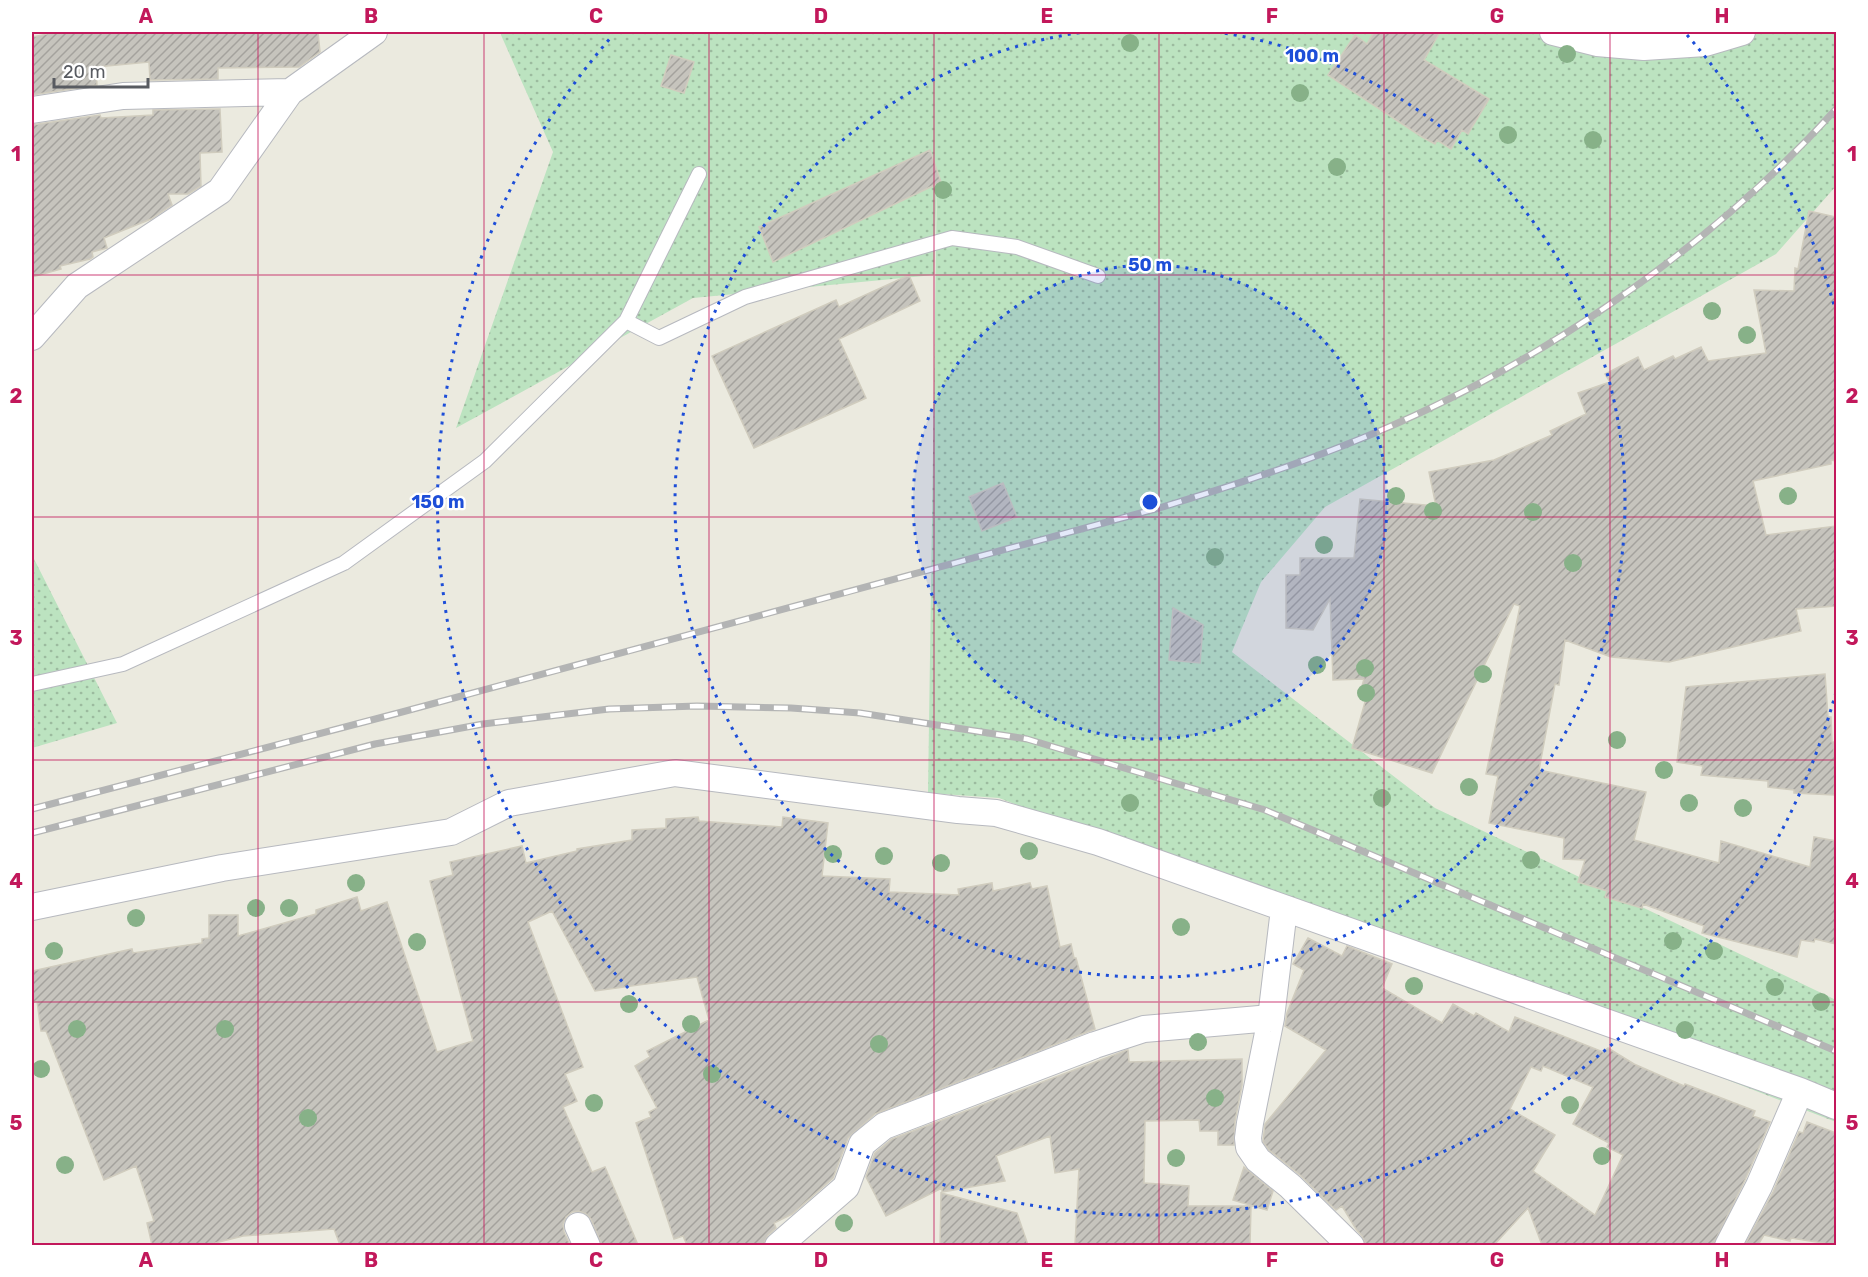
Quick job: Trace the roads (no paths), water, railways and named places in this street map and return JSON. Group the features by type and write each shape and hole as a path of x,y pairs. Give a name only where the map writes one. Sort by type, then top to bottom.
{"street":[{"path":"32,337 77,286 220,191 290,92 374,32"},
{"path":"1553,32 1597,43 1644,47 1705,43 1742,32"},
{"path":"32,110 123,96 290,92"},
{"path":"32,907 222,868 451,832 509,803 675,773 996,813 1098,842 1800,1091 1836,1106"},
{"path":"1284,909 1271,1018 1248,1138 1250,1147 1258,1160 1290,1186 1351,1245"},
{"path":"778,1245 846,1187 862,1144 884,1126 1095,1045 1143,1029 1271,1018"},
{"path":"1728,1245 1759,1186 1800,1091"}],"lane":[{"path":"32,684 123,664 344,563 485,461 626,321 699,174"},
{"path":"626,321 659,338 745,297 952,238 1017,247 1098,276"}],"railway":[{"path":"32,809 1159,508 1345,445 1412,416 1479,383 1545,346 1609,305 1671,260 1730,212 1785,162 1836,109"},
{"path":"32,833 375,744 483,724 609,709 697,706 791,708 860,713 1027,739 1265,810 1836,1051"}]}
